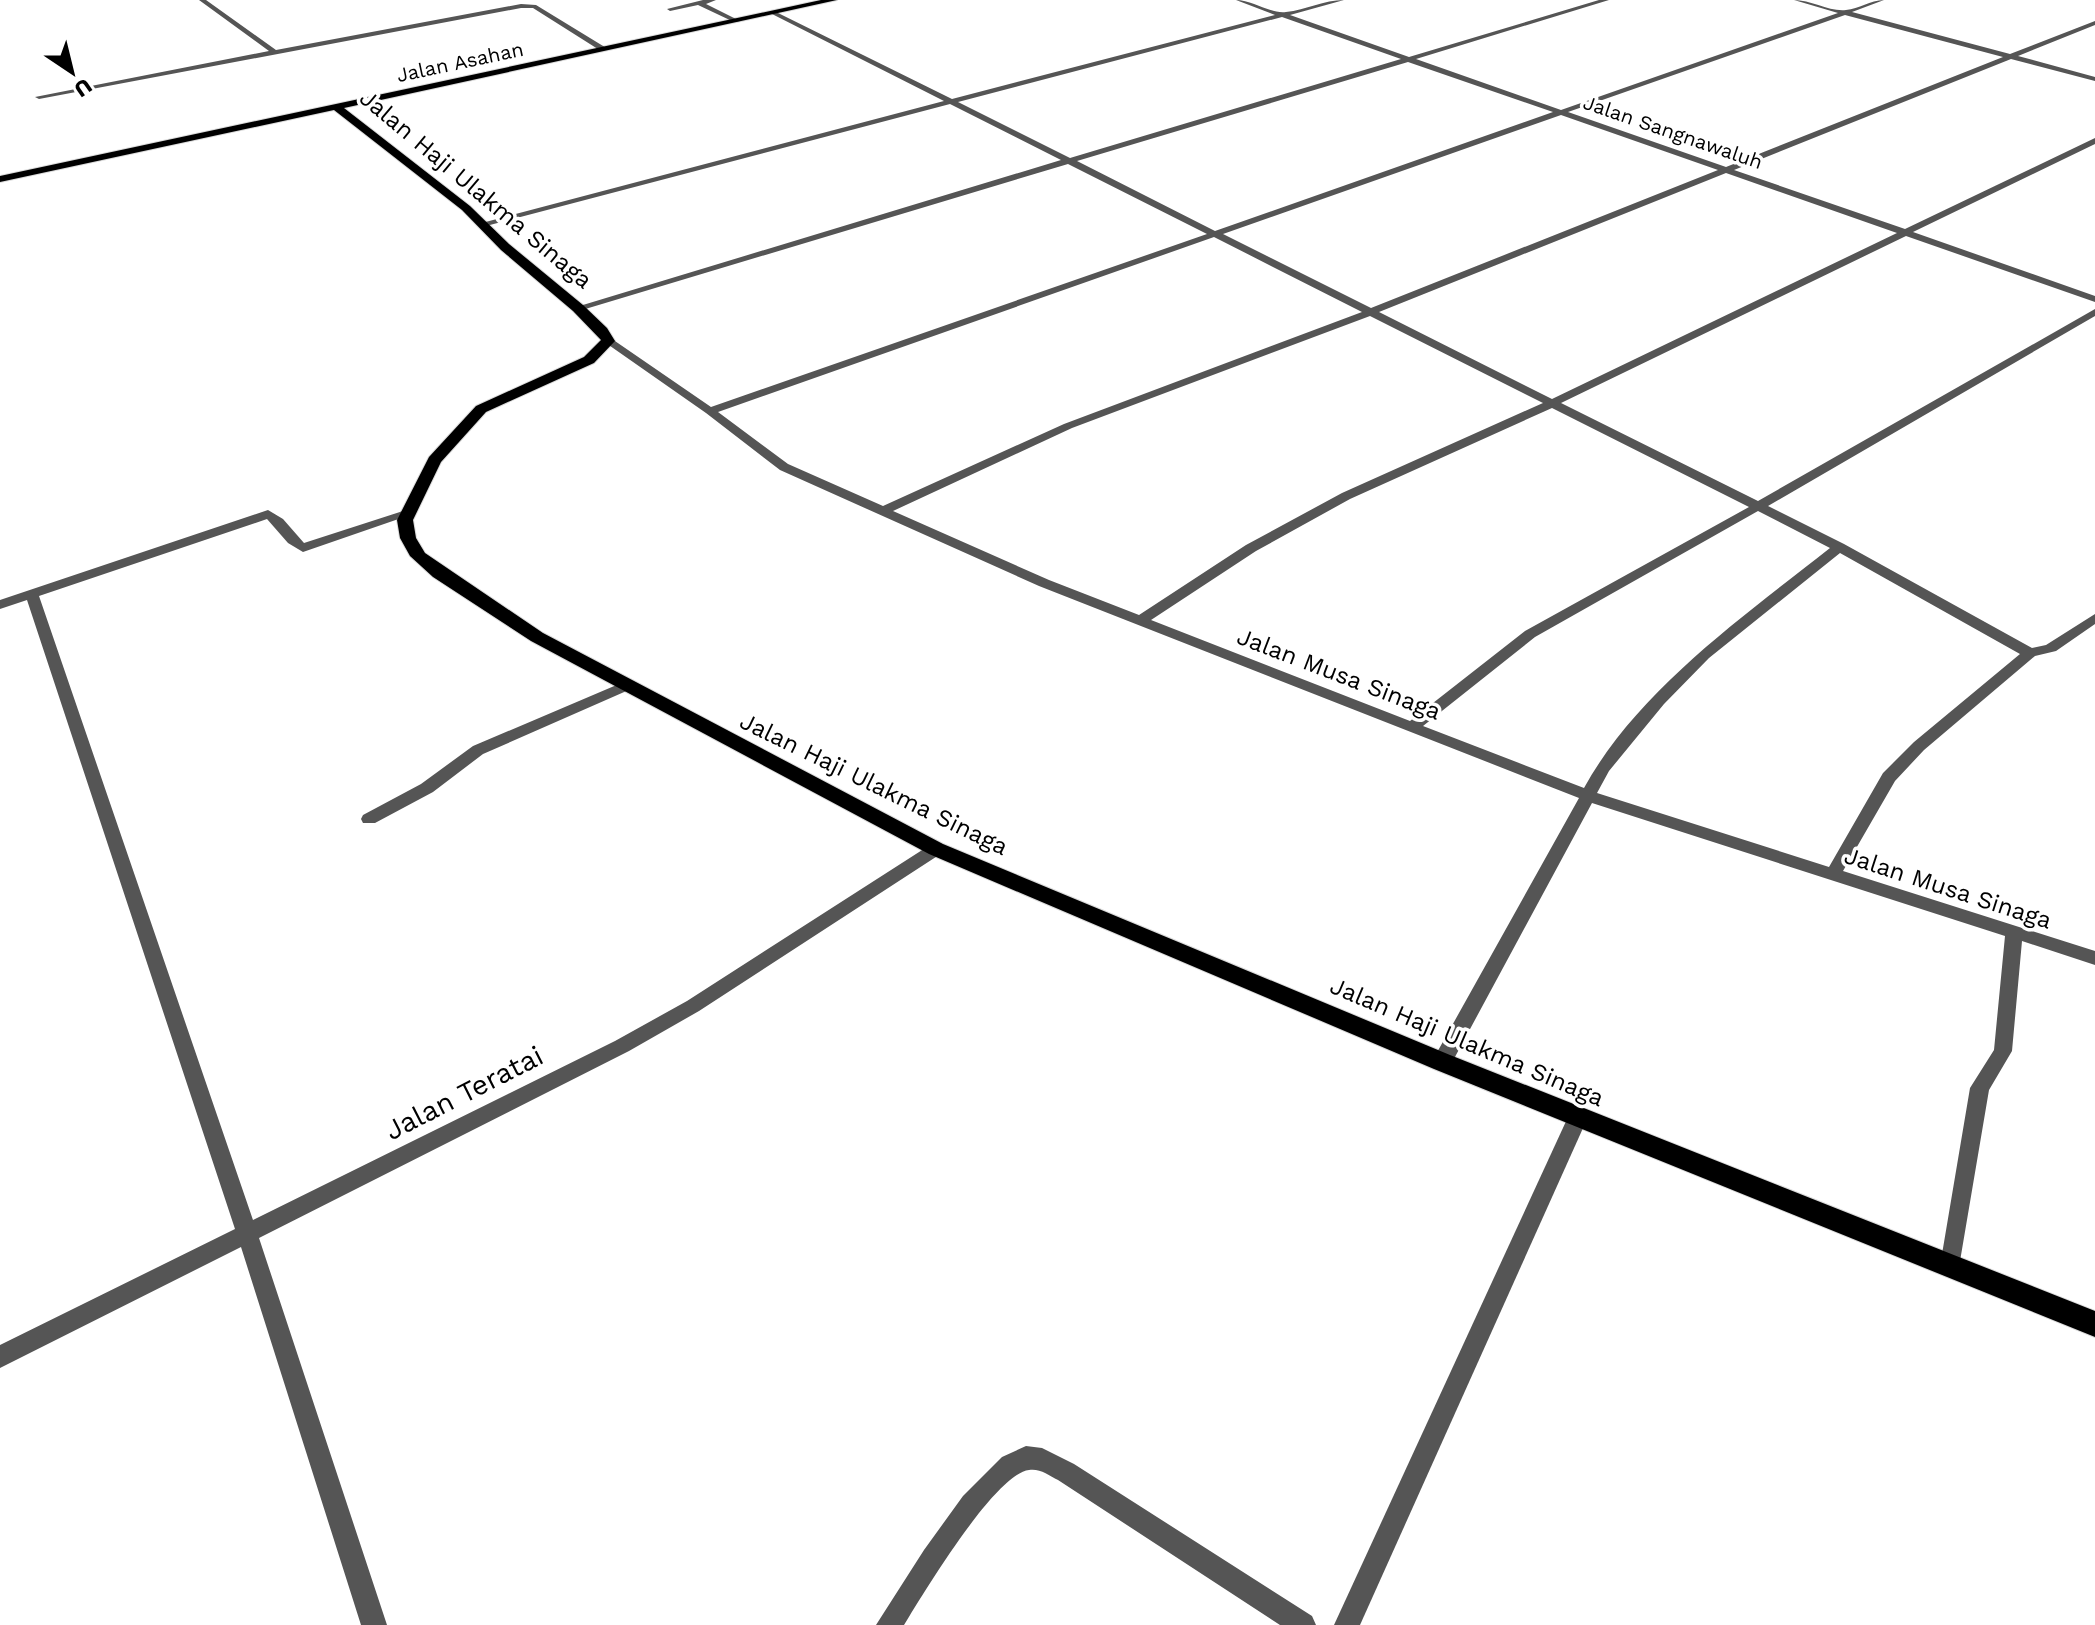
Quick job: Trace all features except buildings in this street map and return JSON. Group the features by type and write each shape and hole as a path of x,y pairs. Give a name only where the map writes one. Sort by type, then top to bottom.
{"main road":[{"name":"Jalan Asahan","path":"0,179 833,0"},
{"name":"Jalan Haji Ulakma Sinaga","path":"336,107 483,224 505,247 578,308 608,341"},
{"path":"407,514 434,460 481,409 580,365 602,350 608,341"},
{"name":"Jalan Haji Ulakma Sinaga","path":"407,514 408,538 418,556 537,637 936,849 1442,1062 2095,1324"}],"street":[{"path":"202,0 273,51"},
{"path":"670,9 713,0"},
{"name":"Jalan Sangnawaluh","path":"1239,0 2095,299"},
{"path":"483,224 1341,0"},
{"path":"578,308 1606,0"},
{"path":"1797,0 2095,79"},
{"path":"710,411 1881,0"},
{"path":"699,3 736,21"},
{"path":"39,97 521,6 534,6 604,49"},
{"path":"774,13 1759,506 2030,653"},
{"path":"883,511 1068,426 1371,312 2095,23"},
{"path":"1141,620 1297,521 1346,496 1553,403 2095,141"},
{"path":"1413,726 1530,634 2095,312"},
{"name":"Jalan Musa Sinaga","path":"608,341 710,411 784,467 1044,583 1589,796 2095,958"},
{"path":"0,605 268,514 279,518 295,545 303,548 407,514"},
{"path":"1442,1062 1603,768 1704,655 1839,547"},
{"path":"32,596 247,1233 374,1625"},
{"path":"1833,874 1889,777 1919,746 2030,653 2051,648 2095,618"},
{"path":"369,819 427,788 478,750 626,686"},
{"name":"Jalan Teratai","path":"0,1357 622,1046 693,1006 936,849"},
{"path":"1951,1266 1980,1088 2003,1051 2014,932"},
{"path":"1347,1625 1578,1117"},
{"path":"889,1625 972,1503 999,1473 1023,1458 1043,1459 1066,1472 1303,1625"}]}
